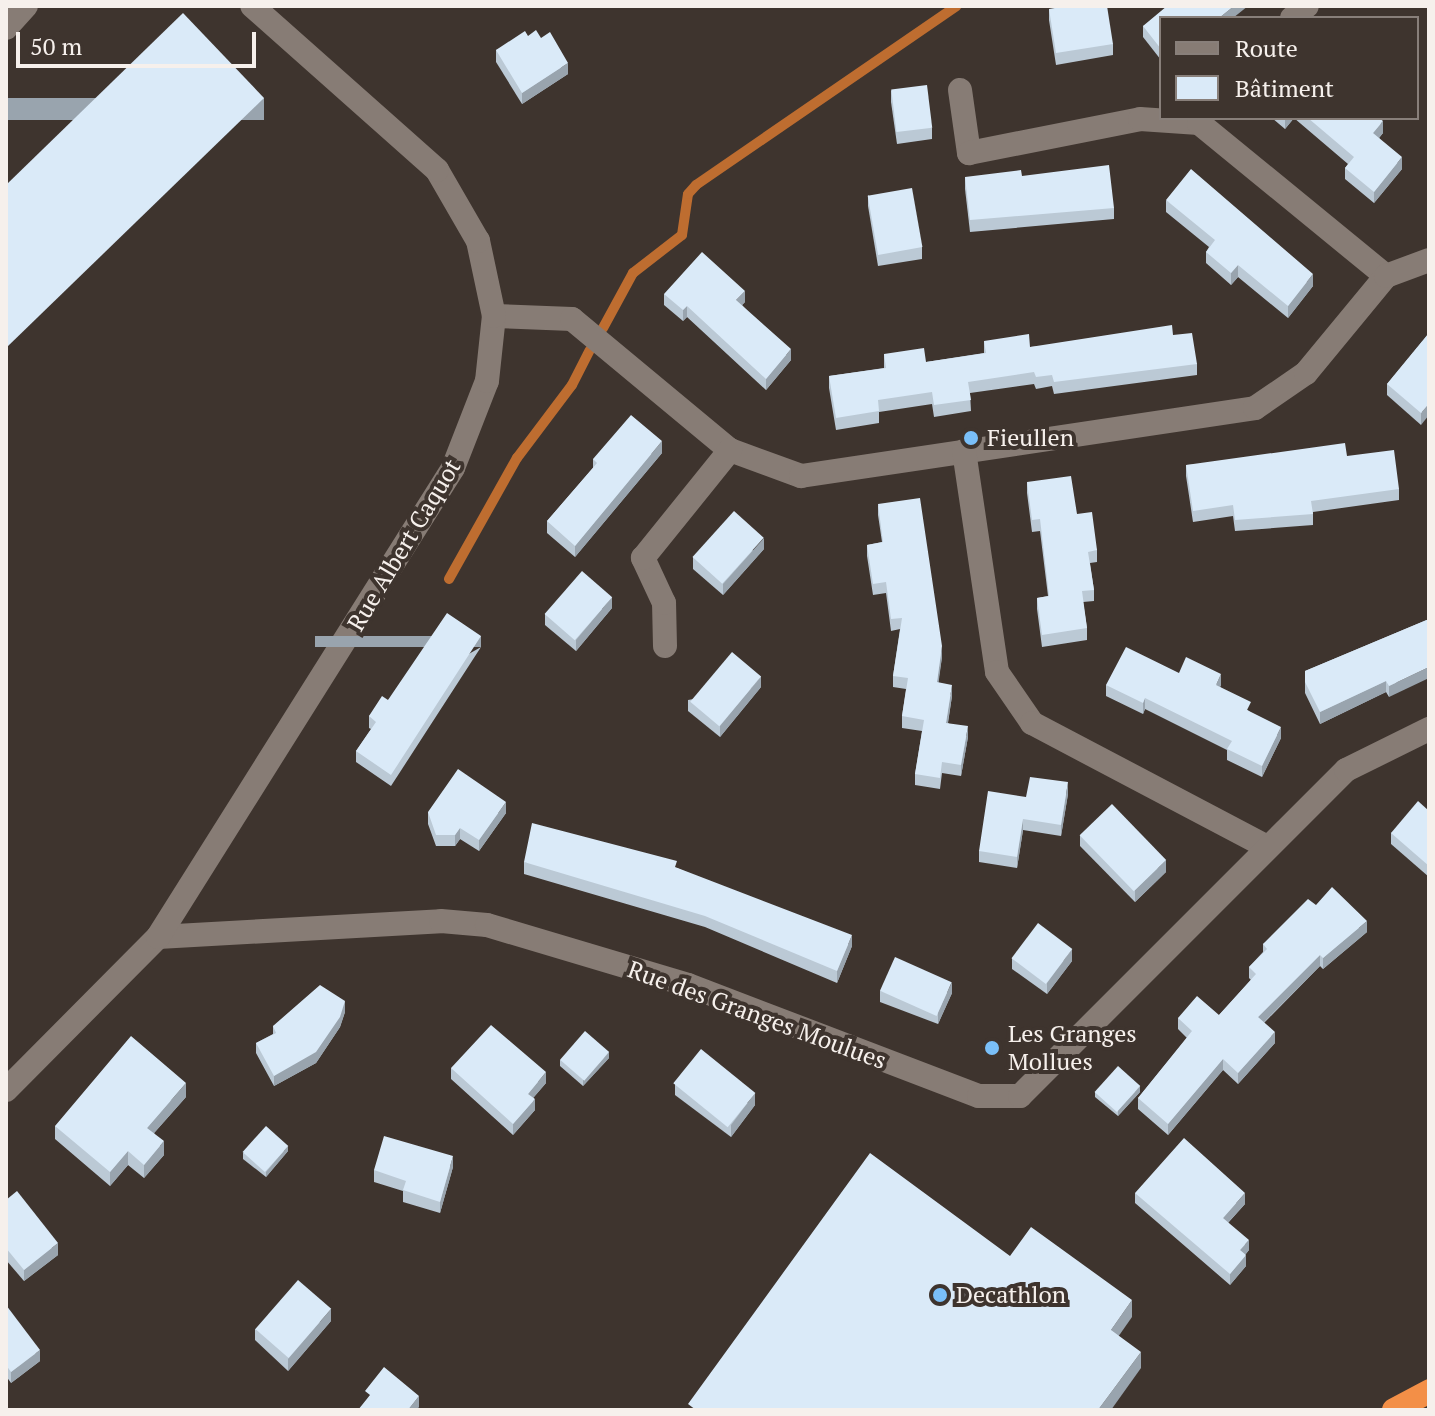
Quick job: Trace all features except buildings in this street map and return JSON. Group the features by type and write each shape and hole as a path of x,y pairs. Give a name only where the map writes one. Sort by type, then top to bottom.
{"highway":[{"path":"1394,1410 1429,1391"}],"street":[{"path":"6,28 26,6"},
{"name":"Rue Albert Caquot","path":"158,937 453,468 487,381 494,316 478,241 437,170 252,6"},
{"path":"960,90 969,153 1140,119 1159,120"},
{"path":"1171,120 1202,121 1386,276"},
{"path":"494,316 572,319 730,450 801,476 1255,408 1306,373 1386,276 1429,260"},
{"path":"665,646 664,603 643,558 730,450"},
{"path":"964,451 997,672 1032,723 1265,846"},
{"name":"Rue des Granges Moulues","path":"158,937 441,921 487,925 688,985 979,1096 1020,1096 1131,988 1265,846 1346,770 1429,729"},
{"path":"6,1090 158,937"}],"waterway":[{"path":"603,328 633,273 682,235 688,194 696,185 956,6"},
{"path":"449,579 517,458 572,385 590,350"}],"place":[{"name":"Fieullen","path":"971,438"},
{"name":"Les Granges Mollues","path":"992,1048"},
{"name":"Decathlon","path":"940,1295"}]}
